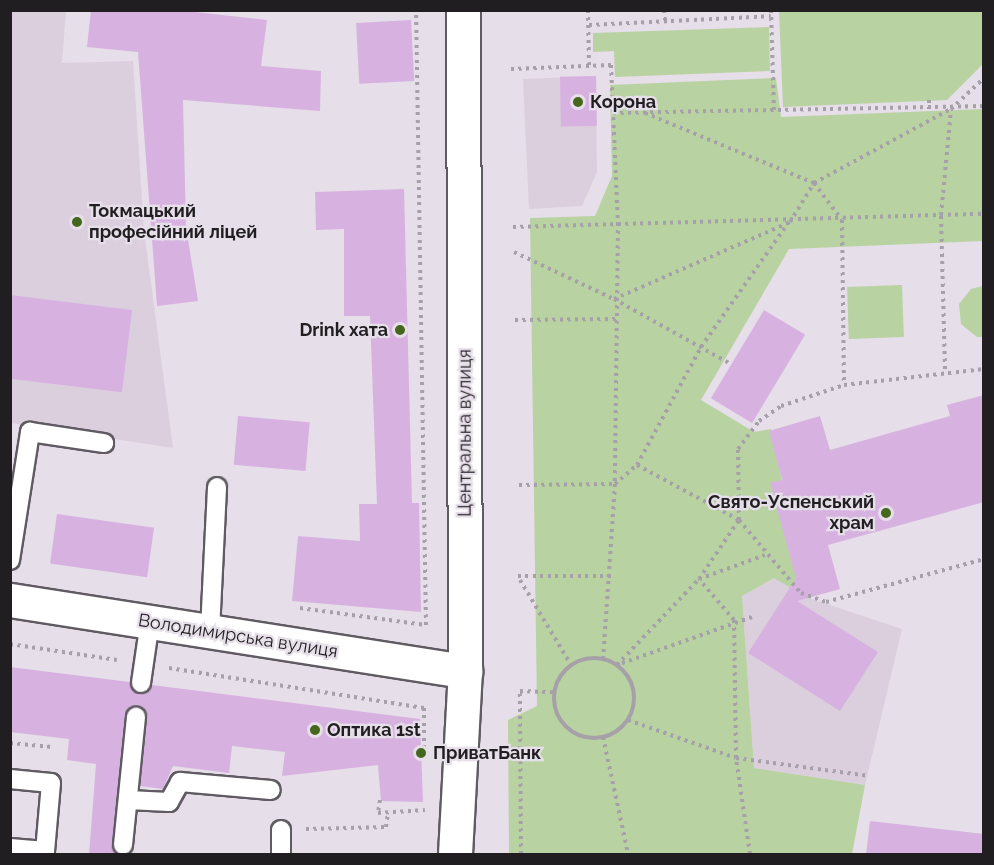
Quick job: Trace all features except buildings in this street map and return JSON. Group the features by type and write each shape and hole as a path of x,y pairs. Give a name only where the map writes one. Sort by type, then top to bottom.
{"street":[{"name":"Центральна вулиця","path":"455,855 465,671 463,10"},
{"name":"Володимирська вулиця","path":"10,600 465,671"}],"lane":[{"path":"10,560 30,432 104,443"},
{"path":"210,631 217,487"},
{"path":"141,684 150,621"},
{"path":"123,845 136,717"},
{"path":"10,779 51,783 45,851 10,848"},
{"path":"128,800 170,802 180,782 271,790"},
{"path":"281,855 289,829"}],"path":[{"path":"295,608 426,625 416,10"},
{"path":"588,10 589,66"},
{"path":"664,10 665,20"},
{"path":"589,25 771,13 774,111"},
{"path":"511,69 611,65 618,223 614,299 617,319 615,484 603,659"},
{"path":"519,484 615,484 637,465 701,347 790,222 814,183 951,109 984,78"},
{"path":"929,100 929,109"},
{"path":"613,113 951,109 984,106"},
{"path":"945,369 940,215 951,109"},
{"path":"645,113 814,183 842,220 844,385"},
{"path":"513,227 618,223 790,222 984,214"},
{"path":"614,299 790,222"},
{"path":"514,252 614,299 731,363"},
{"path":"515,320 617,319"},
{"path":"617,665 699,579 739,520 738,448 759,421 781,406 844,385 945,369 984,369"},
{"path":"637,465 739,520 765,555 801,593 826,602 984,559"},
{"path":"699,579 765,555"},
{"path":"571,665 519,578 610,576"},
{"path":"699,579 734,620 736,758 750,855"},
{"path":"617,665 734,620 752,617"},
{"path":"10,644 424,708 424,753"},
{"path":"603,659 617,665 633,690 628,720 603,738 587,738 561,722 553,692 571,665 603,659"},
{"path":"521,855 520,691 553,692"},
{"path":"628,720 736,758 870,776"},
{"path":"603,738 628,855"},
{"path":"10,743 52,747"},
{"path":"425,798 425,821"},
{"path":"380,800 378,813 425,810"},
{"path":"289,829 386,827 388,812"}],"shaded area":[{"name":"Токмацький професійний ліцей","path":"10,11 66,11 62,63 133,61 144,231 173,448 11,423"},
{"path":"596,76 597,172 582,206 529,209 523,79"},
{"path":"774,577 806,597 902,629 865,785 754,768 742,596"}],"green space":[{"path":"779,11 983,11 983,64 947,100 783,107"},
{"path":"769,27 770,71 615,77 614,51 593,52 593,33"},
{"path":"776,78 781,117 983,109 983,241 789,249 701,400 754,432 771,429 806,597 774,578 742,596 754,768 865,785 852,854 509,854 508,720 537,706 530,218 595,216 612,176 610,85"},
{"path":"902,285 904,337 849,339 847,287"},
{"path":"983,286 983,337 977,337 961,324 959,304 971,289"}],"place":[{"name":"Корона","path":"578,102"},
{"name":"Токмацький професійний ліцей","path":"77,222"},
{"name":"Drink хата","path":"400,330"},
{"name":"Свято-Успенський храм","path":"886,513"},
{"name":"Оптика 1st","path":"315,730"},
{"name":"ПриватБанк","path":"421,753"}]}
